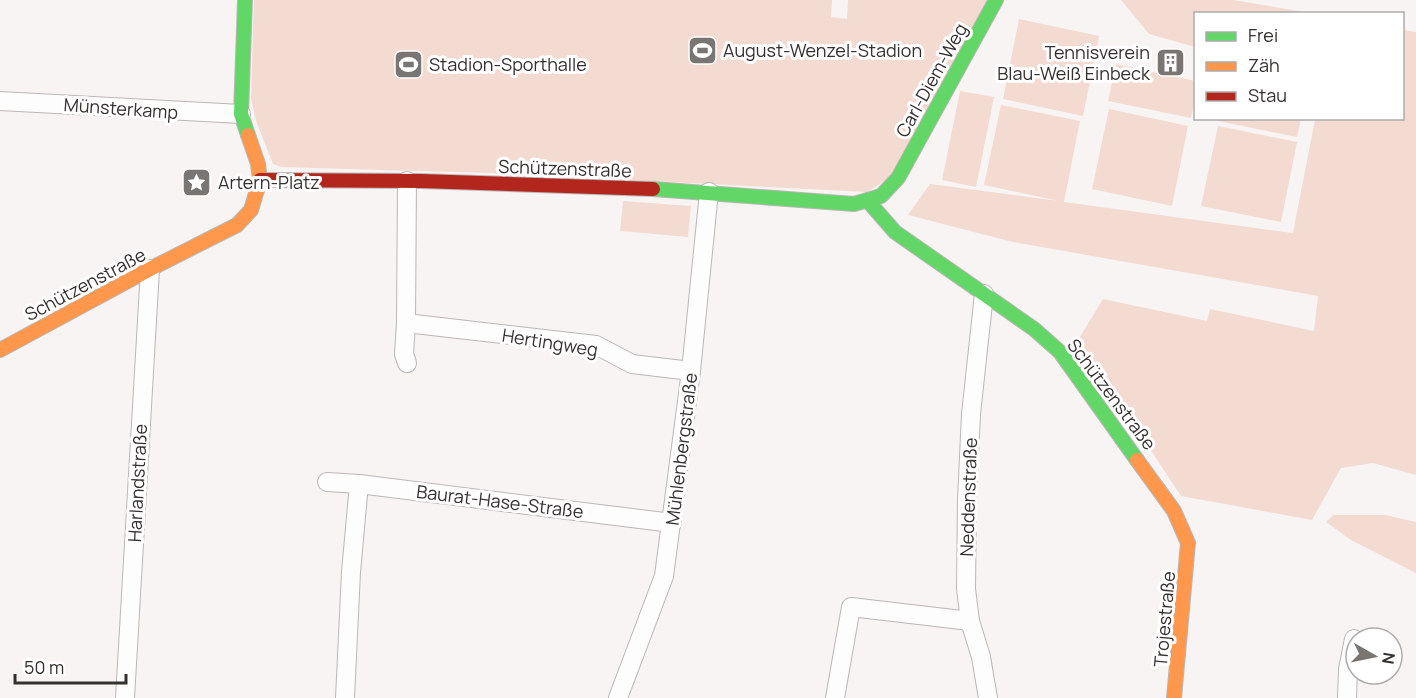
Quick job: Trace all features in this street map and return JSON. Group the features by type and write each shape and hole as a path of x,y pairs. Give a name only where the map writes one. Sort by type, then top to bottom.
{"street":[{"path":"241,114 245,0"},
{"name":"Carl-Diem-Weg","path":"898,178 996,0"},
{"name":"Münsterkamp","path":"0,100 241,114"},
{"name":"Schützenstraße","path":"0,350 237,225 251,210 260,180 258,164 241,114"},
{"name":"Schützenstraße","path":"260,180 407,181 709,192 841,204 868,201 881,196 898,178"},
{"path":"407,181 404,354 407,363"},
{"name":"Mühlenbergstraße","path":"618,698 664,576 691,371 709,192"},
{"name":"Schützenstraße","path":"868,201 895,232 1034,329 1060,352 1174,512 1188,543"},
{"name":"Harlandstraße","path":"125,698 150,269"},
{"name":"Neddenstraße","path":"984,294 971,414 966,589 970,621 981,657 988,698"},
{"name":"Hertingweg","path":"405,323 596,345 632,364 691,371"},
{"name":"Baurat-Hase-Straße","path":"327,482 672,523"},
{"path":"345,698 351,572 359,484"},
{"name":"Trojestraße","path":"1174,698 1188,543"},
{"path":"836,698 851,607 970,621"}],"shaded area":[{"path":"254,0 832,0 831,17 847,19 848,0 990,0 889,178 867,192 486,173 281,167 273,164 256,121 251,98"},
{"path":"1121,0 1233,0 1304,12 1194,12 1194,47 1149,34"},
{"path":"1019,19 1099,36 1083,116 1003,99"},
{"path":"1404,30 1416,32 1416,475 1373,463 1341,468 1312,520 1181,496 1078,340 1103,299 1207,321 1210,309 1314,331 1318,296 1013,242 908,215 930,184 1059,201 984,185 1001,105 1080,121 1064,202 1293,233 1315,120 1404,120"},
{"path":"1116,64 1194,81 1194,104 1191,118 1108,101"},
{"path":"960,91 994,97 976,187 942,180"},
{"path":"1109,109 1188,126 1172,206 1092,189"},
{"path":"1218,120 1301,120 1297,137"},
{"path":"1218,126 1297,142 1281,222 1201,206"},
{"path":"623,201 691,206 688,237 620,231"},
{"path":"1333,515 1385,515 1416,522 1416,573 1351,540 1326,522"}],"traffic: fast":[{"path":"245,0 241,114 248,135"},
{"path":"653,189 854,204 881,196 898,178 996,0"},
{"path":"868,201 895,232 1034,329 1060,352 1137,460"}],"traffic: slow":[{"path":"0,350 237,225 251,210 260,180 258,164 248,135"},
{"path":"1137,460 1174,511 1188,543 1174,698"}],"traffic: jam":[{"path":"260,180 421,181 653,189"}],"place":[{"name":"August-Wenzel-Stadion","path":"702,50"},
{"name":"Tennisverein Blau-Weiß Einbeck","path":"1171,62"},
{"name":"Stadion-Sporthalle","path":"408,64"},
{"name":"Artern-Platz","path":"197,182"}]}
